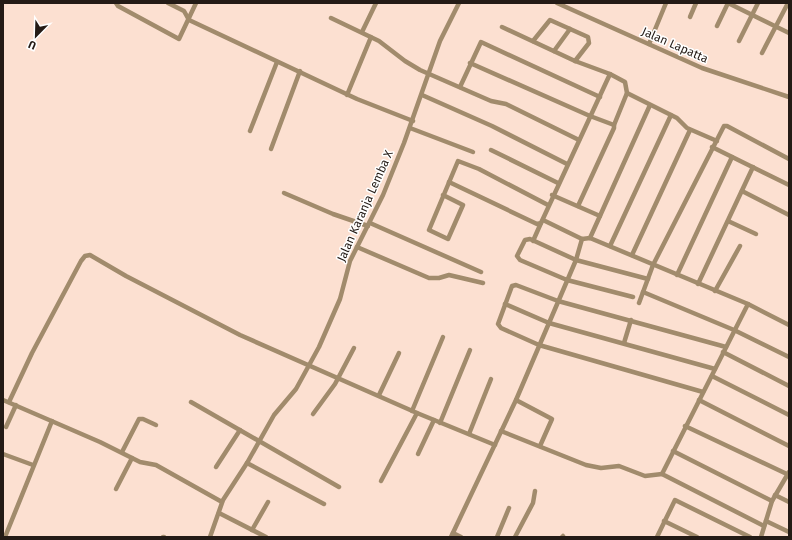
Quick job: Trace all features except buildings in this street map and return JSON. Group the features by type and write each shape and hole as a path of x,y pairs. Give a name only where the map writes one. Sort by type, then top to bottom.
{"street":[{"path":"116,3 118,6 177,38 179,38 189,20 196,3"},
{"path":"168,3 184,11 189,20 347,94 413,121"},
{"path":"362,32 376,3"},
{"name":"Jalan Karanja Lemba X","path":"210,537 222,502 247,463 274,415 292,396 310,366 338,305 347,272 357,247 383,195 413,121 440,41 459,3"},
{"name":"Jalan Lapatta","path":"557,3 702,68 789,97"},
{"path":"649,44 666,3"},
{"path":"690,18 696,3"},
{"path":"717,26 728,3 776,25 789,33"},
{"path":"739,41 758,3"},
{"path":"762,53 788,3"},
{"path":"331,18 371,37 405,61 429,74 491,101 502,102 512,106 579,140"},
{"path":"534,41 550,20 590,39 589,43 575,61"},
{"path":"502,27 575,61 610,74 625,82 627,93 614,128 578,206"},
{"path":"554,51 570,29"},
{"path":"347,94 371,37"},
{"path":"460,87 480,42 483,42 600,96"},
{"path":"250,131 277,62"},
{"path":"470,63 590,116 614,125"},
{"path":"271,149 300,71"},
{"path":"533,241 552,195 610,74"},
{"path":"627,93 671,115 690,130 717,141"},
{"path":"422,95 492,126 568,164"},
{"path":"590,238 650,105"},
{"path":"610,246 671,115"},
{"path":"639,303 653,265 723,127 727,126 789,159"},
{"path":"410,128 473,152"},
{"path":"632,255 690,130"},
{"path":"712,147 789,185"},
{"path":"491,150 558,183"},
{"path":"677,275 732,156"},
{"path":"443,194 463,205 448,239 429,230 443,194 457,162 460,161 548,205"},
{"path":"698,284 753,167"},
{"path":"449,182 537,224 542,221"},
{"path":"742,191 789,214"},
{"path":"284,192 333,214 369,224 481,272"},
{"path":"552,195 600,216"},
{"path":"542,221 582,239 590,238 632,255 748,304 789,325"},
{"path":"728,222 756,234"},
{"path":"461,537 452,535 516,400 576,260 582,239"},
{"path":"633,297 567,280 518,259 517,256 525,240 533,241 576,260 648,279"},
{"path":"715,290 740,246"},
{"path":"357,247 429,278 439,278 450,275 483,283"},
{"path":"9,402 32,353 81,261 87,255 96,258 126,276 202,316 338,379 495,445"},
{"path":"703,392 539,345 498,326 512,286 514,285 558,301 726,347"},
{"path":"642,292 734,330 789,357"},
{"path":"505,304 549,323 715,369"},
{"path":"662,474 748,304"},
{"path":"624,343 631,320"},
{"path":"381,480 414,412 443,337"},
{"path":"313,414 338,379 354,348"},
{"path":"440,423 470,350"},
{"path":"723,352 789,386"},
{"path":"380,396 399,353"},
{"path":"712,376 789,415"},
{"path":"469,434 491,379"},
{"path":"3,400 122,452 140,462 156,465 222,502"},
{"path":"516,400 552,419 540,446"},
{"path":"699,400 789,446"},
{"path":"191,402 339,487"},
{"path":"6,427 16,405"},
{"path":"122,452 139,419 143,419 156,425"},
{"path":"418,454 434,420"},
{"path":"7,537 33,465 52,421"},
{"path":"685,426 788,474 772,501 761,537"},
{"path":"216,467 240,430"},
{"path":"501,431 586,465 600,468 619,466 647,477 662,474 765,524 789,532"},
{"path":"673,452 772,501"},
{"path":"3,454 33,465"},
{"path":"116,489 132,458"},
{"path":"247,463 324,504"},
{"path":"515,537 533,503 535,490"},
{"path":"775,495 789,502"},
{"path":"657,537 675,500 750,537"},
{"path":"252,530 268,502"},
{"path":"497,537 509,508"},
{"path":"219,513 266,537"},
{"path":"664,521 696,537"}]}
